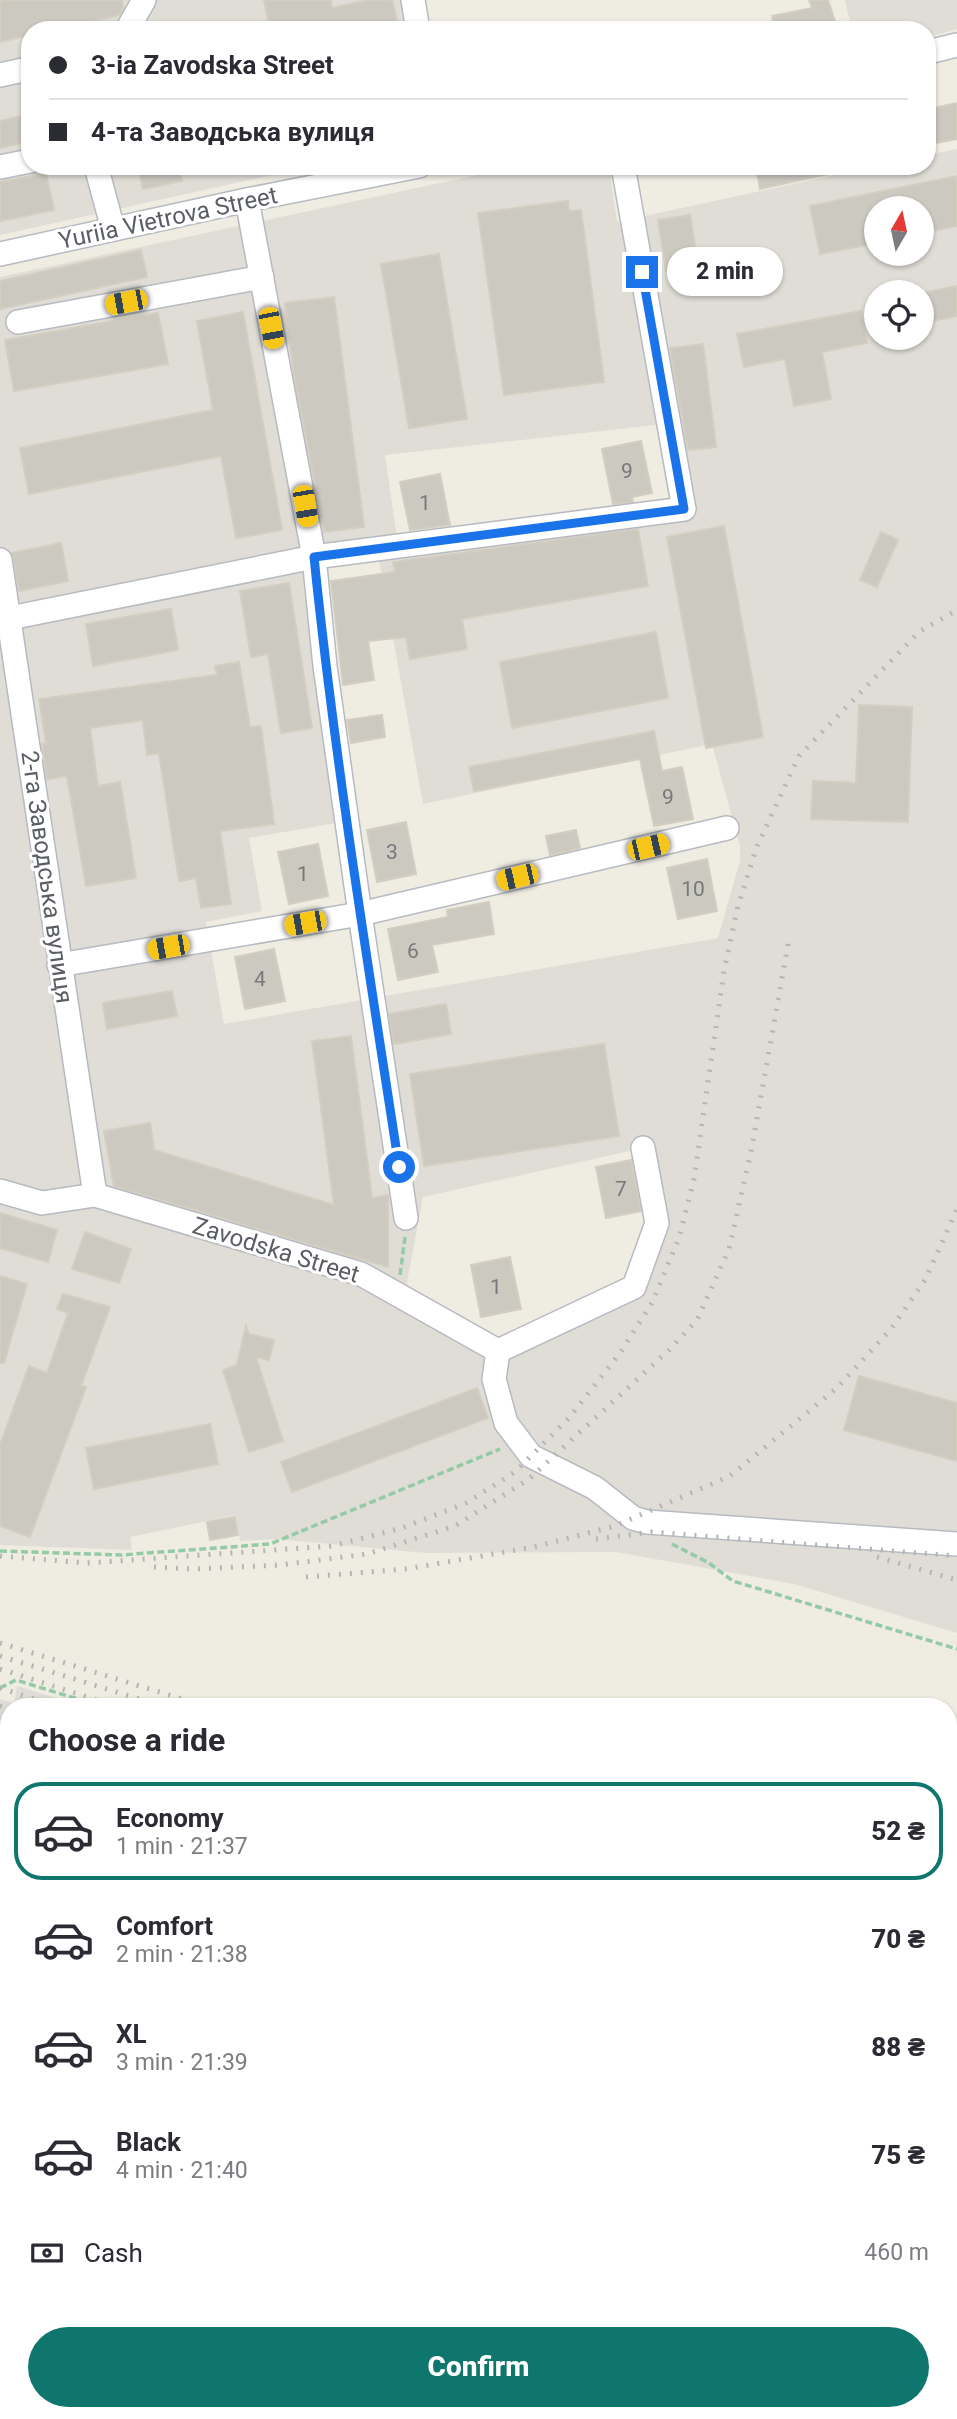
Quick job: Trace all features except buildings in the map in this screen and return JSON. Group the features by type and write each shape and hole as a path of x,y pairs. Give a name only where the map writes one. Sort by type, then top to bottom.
{"street":[{"path":"132,21 144,0"},
{"path":"413,0 416,21"},
{"path":"936,50 957,45"},
{"path":"0,75 21,70"},
{"path":"0,167 21,163"},
{"path":"98,175 113,229"},
{"name":"Yuriia Vietrova Street","path":"0,254 373,175"},
{"path":"5,618 314,557 684,509 625,175"},
{"path":"247,200 314,557 360,914 406,1218"},
{"path":"18,323 262,277"},
{"name":"2-га Заводська вулиця","path":"0,560 5,618 95,1195"},
{"path":"59,965 360,914 727,828"},
{"path":"643,1148 657,1223 634,1287 498,1351 494,1379 506,1423 531,1456 595,1488 633,1518 647,1522 957,1544"},
{"name":"Zavodska Street","path":"0,1191 42,1203 95,1195 361,1274 498,1351"}],"path":[{"path":"396,1294 406,1218"},
{"path":"0,1551 121,1555 270,1544 520,1441"},
{"path":"647,1522 666,1541 709,1563 733,1581 957,1649"},
{"path":"0,1688 16,1680 74,1698"}],"shaded area":[{"path":"0,0 402,0 406,21 21,21 21,175 272,175 0,235"},
{"path":"845,0 957,0 957,29 936,35 936,21 850,21"},
{"path":"957,149 957,1633 794,1584 616,1552 426,1553 278,1539 240,1541 236,1515 130,1537 132,1550 0,1545 0,277 477,175 610,175 617,222 834,175 936,175 936,153","holes":["656,425 671,510 398,546 385,455","377,549 423,804 712,744 740,846 740,861 718,938 224,1024 206,922 262,911 249,838 347,821 315,557","643,1148 657,1223 634,1287 498,1351 404,1298 423,1197"]},
{"path":"17,1686 57,1698 15,1698"}],"railway":[{"path":"0,1556 87,1563 332,1546 402,1528 466,1503 515,1472 569,1418 620,1353 652,1303 679,1238 694,1179 724,971 738,906 757,846 799,756 919,632 957,610"},
{"path":"154,1567 192,1569 280,1565 367,1554 455,1526 529,1479 669,1350 697,1320 729,1249 751,1152 789,939"},
{"path":"306,1577 406,1569 534,1547 615,1526 730,1476 837,1388 891,1329 925,1280 957,1209"},
{"path":"596,1539 652,1532 957,1556"},
{"path":"877,1557 957,1580"},
{"path":"0,1643 179,1698"},
{"path":"0,1656 136,1698"},
{"path":"0,1669 90,1698"},
{"path":"0,1688 31,1698"}],"route":[{"path":"399,1167 360,914 314,557 684,509 642,272"}]}
